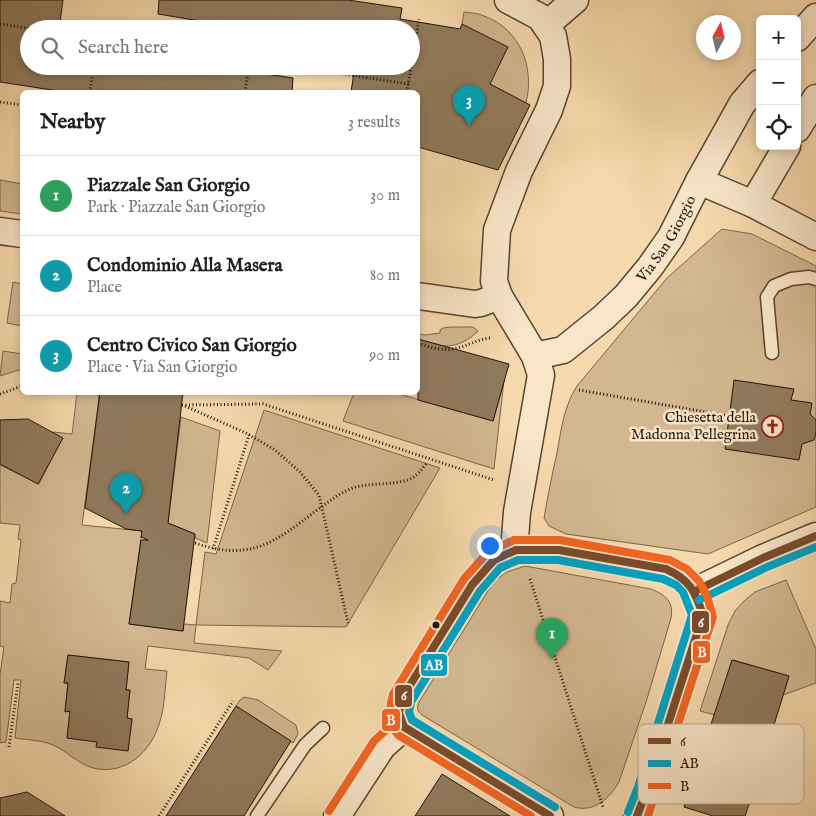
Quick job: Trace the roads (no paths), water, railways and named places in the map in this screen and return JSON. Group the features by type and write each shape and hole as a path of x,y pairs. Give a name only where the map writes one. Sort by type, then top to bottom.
{"street":[{"path":"508,0 543,21 553,36 557,59 557,86 549,110 519,171 497,230 494,281 499,296 535,356 541,375 517,512 516,550"},
{"path":"543,21 575,0"},
{"path":"801,34 816,17"},
{"name":"Via San Giorgio","path":"535,356 563,350 604,317 626,296 650,268 671,237 699,181 742,104 756,88"},
{"path":"801,122 816,98"},
{"path":"753,204 785,150"},
{"path":"699,181 753,204 816,237"},
{"path":"0,231 20,234"},
{"path":"420,296 475,304 499,296"},
{"path":"695,591 755,562 816,536"},
{"path":"550,816 404,727 399,713 402,698 472,585 494,560 516,550 559,550 666,569 681,576 695,591 703,615 668,724"},
{"path":"337,816 382,748 404,727"},
{"path":"637,816 642,804"}],"lane":[{"path":"772,353 767,297 774,286 791,279 810,276 816,279"},
{"path":"257,816 305,745 324,728"}],"place":[{"name":"Centro Civico San Giorgio","path":"469,126"},
{"name":"Chiesetta della Madonna Pellegrina","path":"772,426"},
{"name":"Condominio Alla Masera","path":"126,514"},
{"name":"Piazzale San Giorgio","path":"552,659"}]}
